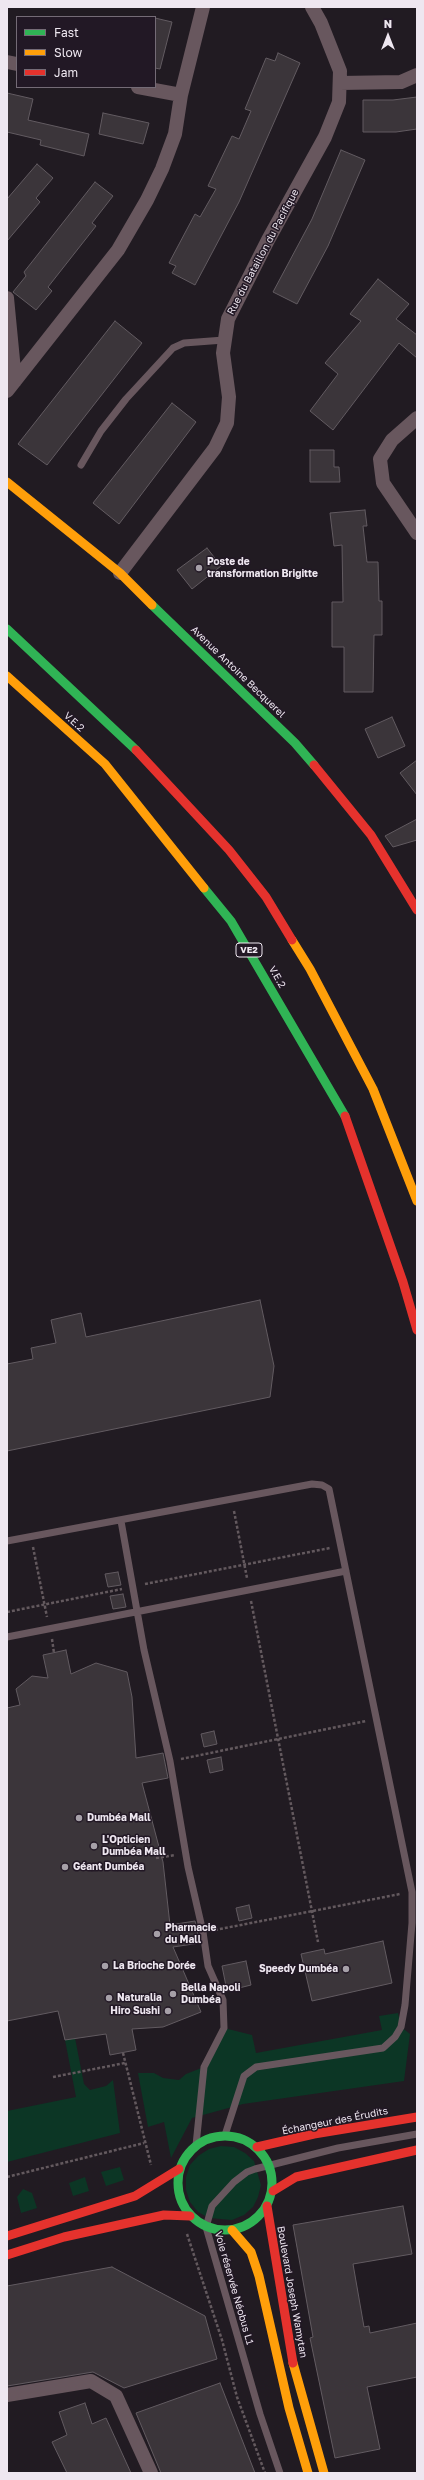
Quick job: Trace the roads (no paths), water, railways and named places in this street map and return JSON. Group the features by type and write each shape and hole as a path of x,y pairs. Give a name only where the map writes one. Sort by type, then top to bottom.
{"main road":[{"name":"Avenue Antoine Becquerel","path":"7,482 120,573 295,743 371,835 417,910"},
{"path":"7,629 119,732 229,850 266,897 310,969 373,1089 405,1166 417,1201"},
{"name":"V.E.2","path":"7,676 105,764 231,921 346,1115 404,1282 417,1330"},
{"name":"Échangeur des Érudits","path":"257,2147 330,2131 417,2117"},
{"path":"225,2135 240,2138 257,2147 270,2166 273,2191 267,2206 258,2218 246,2226 232,2230 206,2227 190,2216 179,2194 180,2169 186,2156 196,2145 210,2138 225,2135"},
{"path":"273,2191 296,2177 417,2150"},
{"path":"7,2236 135,2196 180,2169"},
{"name":"Boulevard Joseph Wamytan","path":"267,2206 290,2350 324,2473"},
{"path":"7,2254 64,2237 164,2215 190,2216"},
{"path":"232,2230 251,2252 259,2276 289,2408 308,2473"}],"street":[{"path":"11,386 118,250 143,207 162,169 175,134 181,95 202,7"},
{"name":"Rue du Bataillon du Pacifique","path":"120,573 215,448 227,423 229,398 223,352 228,319 268,240 325,137 339,102 340,70 321,23 312,7"},
{"path":"340,83 401,82 417,74"},
{"path":"143,88 181,95"},
{"path":"7,298 11,386"},
{"path":"417,418 392,440 380,459 382,483 417,533"},
{"path":"7,2395 91,2381 116,2396 151,2473"}],"lane":[{"path":"81,465 101,431 126,399 173,348 184,343 224,340"},
{"path":"7,1541 121,1521 312,1484 322,1485 329,1489 412,1892 412,1923 401,2027 395,2037 382,2048 256,2066 244,2076 225,2135"},
{"path":"121,1521 137,1612 170,1761 185,1853 203,1932 208,1966 223,2000 224,2028 204,2067 196,2145"},
{"path":"7,1637 346,1571"},
{"name":"Voie réservée Néobus L1","path":"280,2473 260,2414 206,2227 212,2206 234,2182 247,2172 338,2148 417,2134"}],"place":[{"name":"Poste de transformation Brigitte","path":"199,568"},
{"name":"Dumbéa Mall","path":"79,1818"},
{"name":"L'Opticien Dumbéa Mall","path":"94,1846"},
{"name":"Géant Dumbéa","path":"65,1867"},
{"name":"Pharmacie du Mall","path":"157,1934"},
{"name":"La Brioche Dorée","path":"105,1966"},
{"name":"Speedy Dumbéa","path":"346,1969"},
{"name":"Bella Napoli Dumbéa","path":"173,1994"},
{"name":"Naturalia","path":"109,1998"},
{"name":"Hiro Sushi","path":"168,2011"}]}
